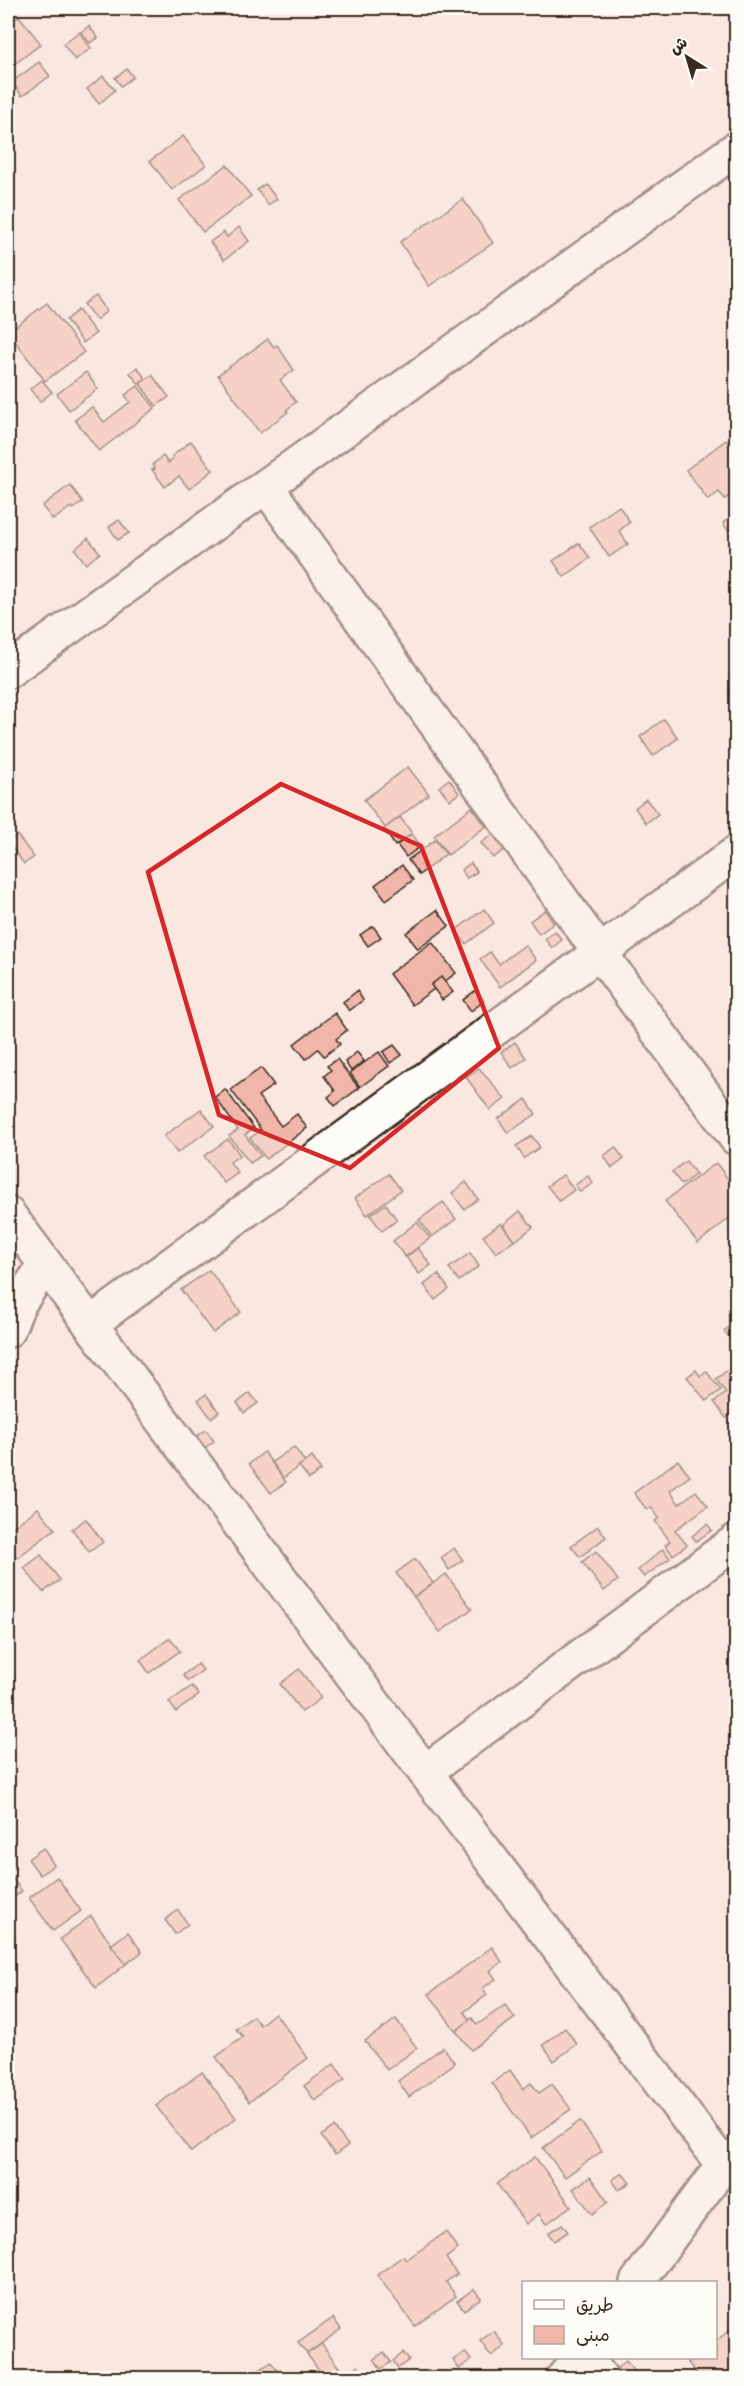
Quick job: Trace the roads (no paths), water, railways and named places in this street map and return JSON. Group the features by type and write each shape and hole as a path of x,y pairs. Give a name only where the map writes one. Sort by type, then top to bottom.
{"street":[{"path":"8,671 736,149"},
{"path":"266,486 736,1138"},
{"path":"90,1324 736,853"},
{"path":"8,1214 425,1772 730,2160 639,2281"},
{"path":"8,1329 18,1305 45,1265"},
{"path":"425,1772 736,1540"},
{"path":"563,2379 580,2359"},
{"path":"587,2359 602,2379"}]}
